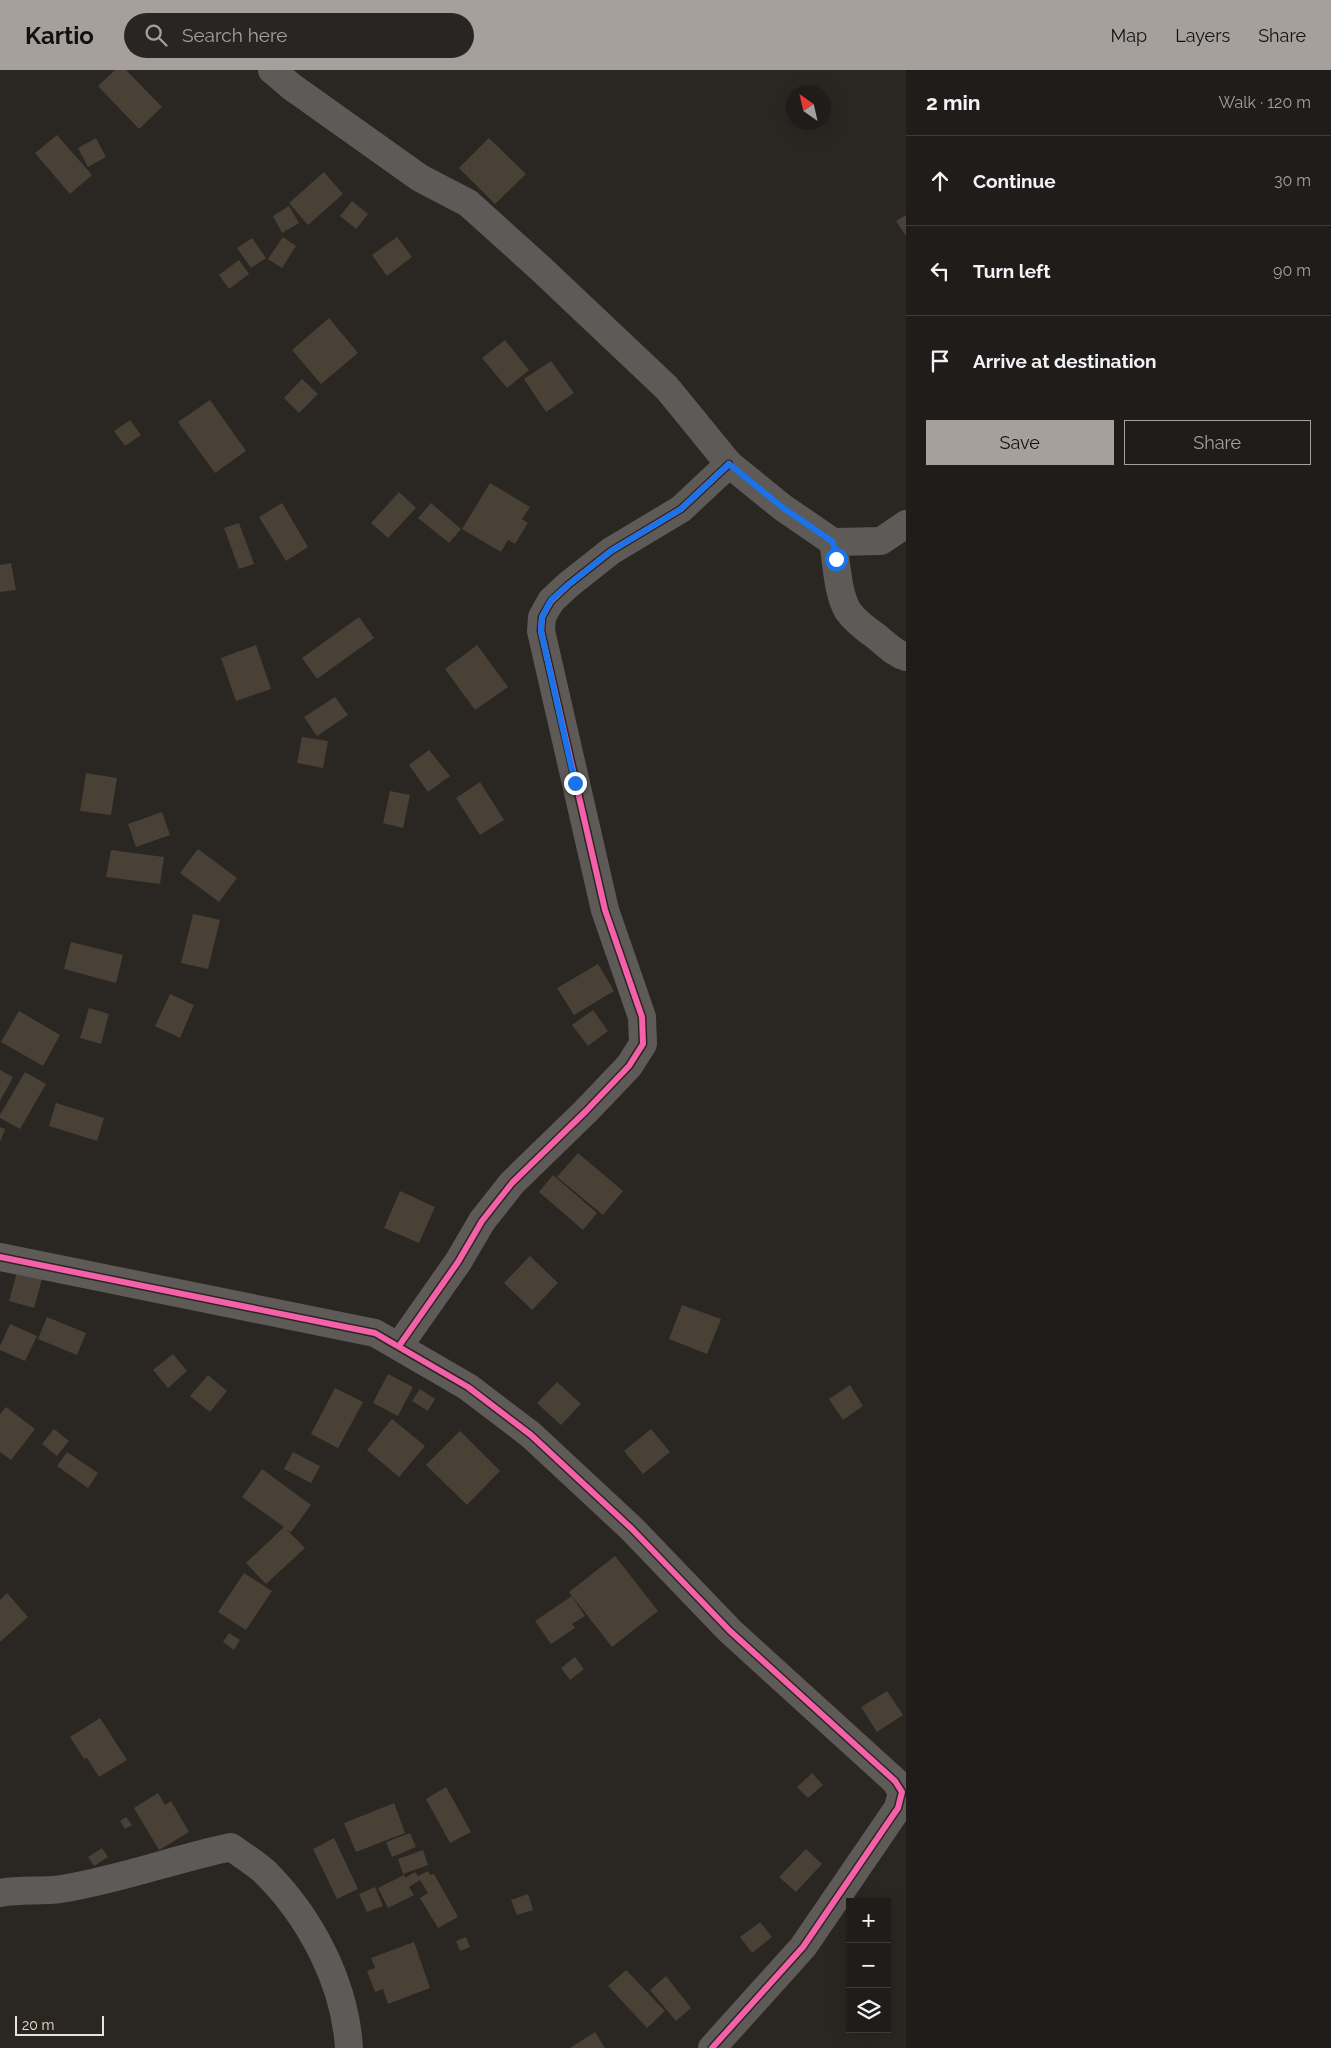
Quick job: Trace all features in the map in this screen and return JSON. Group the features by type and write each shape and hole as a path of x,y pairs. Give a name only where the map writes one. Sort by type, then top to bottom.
{"street":[{"path":"272,70 292,87 420,178 468,204 539,267 667,388 729,464 782,507 833,542 881,541 906,524"},
{"path":"399,1346 458,1262 482,1221 512,1183 629,1066 643,1044 642,1018 605,910 586,836 541,631 542,617 551,600 574,579 625,542 681,509 729,464"},
{"path":"833,542 841,591 848,611 880,640 900,655 906,656"},
{"path":"0,1257 376,1333 468,1386 531,1435 632,1529 730,1631 895,1781 902,1792 898,1808 803,1947 712,2048"},
{"path":"0,1893 60,1889 231,1847 263,1871 278,1886 318,1941 338,1990 348,2028 349,2048"}],"building":[{"path":"115,70 126,70 162,107 139,129 98,86"},
{"path":"57,135 92,175 70,194 35,153"},
{"path":"96,138 106,157 88,167 78,148"},
{"path":"489,138 526,174 495,204 459,168"},
{"path":"324,172 343,194 308,225 289,203"},
{"path":"352,201 368,214 356,229 340,216"},
{"path":"289,206 299,223 282,233 273,216"},
{"path":"906,215 906,236 896,221"},
{"path":"283,237 296,246 282,268 268,259"},
{"path":"397,237 412,257 387,276 372,255"},
{"path":"252,238 266,258 251,268 237,248"},
{"path":"239,260 249,274 229,289 219,275"},
{"path":"329,318 358,353 321,384 292,350"},
{"path":"505,340 529,370 507,388 482,358"},
{"path":"551,361 574,393 546,412 524,379"},
{"path":"302,379 318,394 299,413 284,398"},
{"path":"210,400 246,451 215,473 178,422"},
{"path":"130,420 141,435 125,446 114,431"},
{"path":"490,483 530,507 522,519 528,523 515,544 508,540 501,552 462,529"},
{"path":"399,492 416,508 388,538 371,523"},
{"path":"282,503 308,547 286,561 259,517"},
{"path":"431,503 461,529 449,543 418,518"},
{"path":"239,523 254,564 239,569 224,528"},
{"path":"11,563 16,590 0,592 0,565"},
{"path":"359,617 374,638 317,679 302,658"},
{"path":"256,645 271,689 236,701 221,658"},
{"path":"477,645 508,687 475,710 445,669"},
{"path":"335,697 348,715 317,736 304,717"},
{"path":"302,737 328,741 323,768 297,763"},
{"path":"429,750 450,776 428,792 409,765"},
{"path":"86,773 117,778 111,815 80,811"},
{"path":"480,782 504,820 480,835 456,798"},
{"path":"390,791 410,795 403,828 383,823"},
{"path":"162,812 170,835 136,847 128,824"},
{"path":"198,849 237,878 219,902 180,873"},
{"path":"111,850 164,857 160,884 106,877"},
{"path":"193,914 220,920 208,969 181,963"},
{"path":"71,942 123,955 116,983 64,969"},
{"path":"598,964 614,991 574,1015 557,988"},
{"path":"170,994 194,1005 180,1038 155,1026"},
{"path":"89,1008 109,1014 101,1044 80,1038"},
{"path":"593,1010 608,1031 588,1046 572,1025"},
{"path":"19,1011 60,1035 43,1066 1,1042"},
{"path":"0,1070 13,1077 0,1101"},
{"path":"25,1072 46,1084 20,1129 0,1118 0,1115"},
{"path":"56,1103 104,1118 97,1141 49,1126"},
{"path":"0,1127 5,1129 0,1142"},
{"path":"578,1153 623,1191 603,1215 557,1177"},
{"path":"553,1175 597,1213 583,1230 539,1192"},
{"path":"400,1191 435,1207 419,1243 384,1228"},
{"path":"530,1256 558,1283 532,1310 504,1283"},
{"path":"17,1272 42,1279 34,1308 9,1301"},
{"path":"682,1305 721,1319 707,1354 669,1339"},
{"path":"47,1317 86,1333 77,1355 38,1339"},
{"path":"10,1324 37,1336 25,1361 0,1350"},
{"path":"173,1354 187,1371 168,1388 153,1370"},
{"path":"388,1374 413,1387 398,1416 373,1403"},
{"path":"208,1375 227,1391 210,1412 190,1396"},
{"path":"557,1382 581,1404 561,1425 537,1403"},
{"path":"850,1385 863,1406 843,1420 829,1399"},
{"path":"335,1388 363,1402 338,1448 311,1434"},
{"path":"420,1389 435,1399 428,1411 412,1401"},
{"path":"6,1407 35,1429 11,1460 0,1452 0,1414"},
{"path":"392,1419 425,1446 399,1477 367,1450"},
{"path":"54,1429 69,1441 57,1456 42,1444"},
{"path":"651,1429 670,1452 643,1474 624,1451"},
{"path":"460,1431 500,1471 467,1505 426,1465"},
{"path":"67,1452 98,1473 88,1488 57,1466"},
{"path":"293,1452 320,1466 311,1483 284,1469"},
{"path":"262,1469 311,1505 291,1532 287,1530 305,1548 266,1584 246,1563 284,1527 242,1497"},
{"path":"615,1556 658,1611 612,1647 569,1592"},
{"path":"244,1573 272,1591 246,1630 218,1612"},
{"path":"7,1593 28,1617 0,1642 0,1600"},
{"path":"572,1596 585,1616 572,1624 575,1628 551,1644 535,1621"},
{"path":"229,1633 240,1640 234,1650 223,1642"},
{"path":"575,1657 584,1669 570,1680 561,1668"},
{"path":"887,1691 903,1715 877,1732 861,1707"},
{"path":"100,1718 127,1760 99,1777 87,1758 84,1759 70,1737"},
{"path":"812,1773 823,1785 808,1798 797,1787"},
{"path":"446,1787 471,1832 450,1843 426,1799"},
{"path":"158,1793 165,1805 171,1801 189,1832 159,1850 134,1808"},
{"path":"394,1803 405,1833 356,1852 344,1823"},
{"path":"126,1817 132,1825 125,1829 120,1821"},
{"path":"410,1833 416,1847 392,1857 386,1842"},
{"path":"334,1838 358,1889 337,1899 313,1849"},
{"path":"102,1848 108,1857 94,1866 88,1857"},
{"path":"806,1849 822,1864 796,1892 779,1877"},
{"path":"423,1850 428,1865 403,1874 398,1859"},
{"path":"428,1871 430,1875 434,1874 458,1917 438,1928 420,1898 428,1893 420,1880 409,1887 414,1895 388,1908 378,1888 404,1875 405,1878 415,1872 418,1876"},
{"path":"375,1887 383,1906 367,1912 359,1894"},
{"path":"528,1894 533,1910 517,1915 511,1900"},
{"path":"760,1922 772,1937 752,1953 740,1937"},
{"path":"466,1937 470,1947 460,1951 456,1941"},
{"path":"414,1942 430,1988 388,2004 383,1989 375,1992 367,1971 375,1968 371,1958"},
{"path":"626,1970 665,2011 647,2028 608,1986"},
{"path":"666,1976 691,2008 676,2021 650,1990"},
{"path":"595,2032 605,2048 570,2048"}],"cycle path":[{"path":"399,1346 458,1262 482,1221 512,1183 629,1066 643,1044 642,1017 605,910 541,631 542,617 551,601 568,585 611,551 681,509 729,464"},
{"path":"0,1257 375,1333 468,1387 531,1435 632,1529 730,1631 895,1781 902,1792 898,1808 803,1947 712,2048"}],"route":[{"path":"575,783 541,631 542,617 551,600 568,585 611,551 681,509 729,464 782,507 833,542 836,559"}]}
